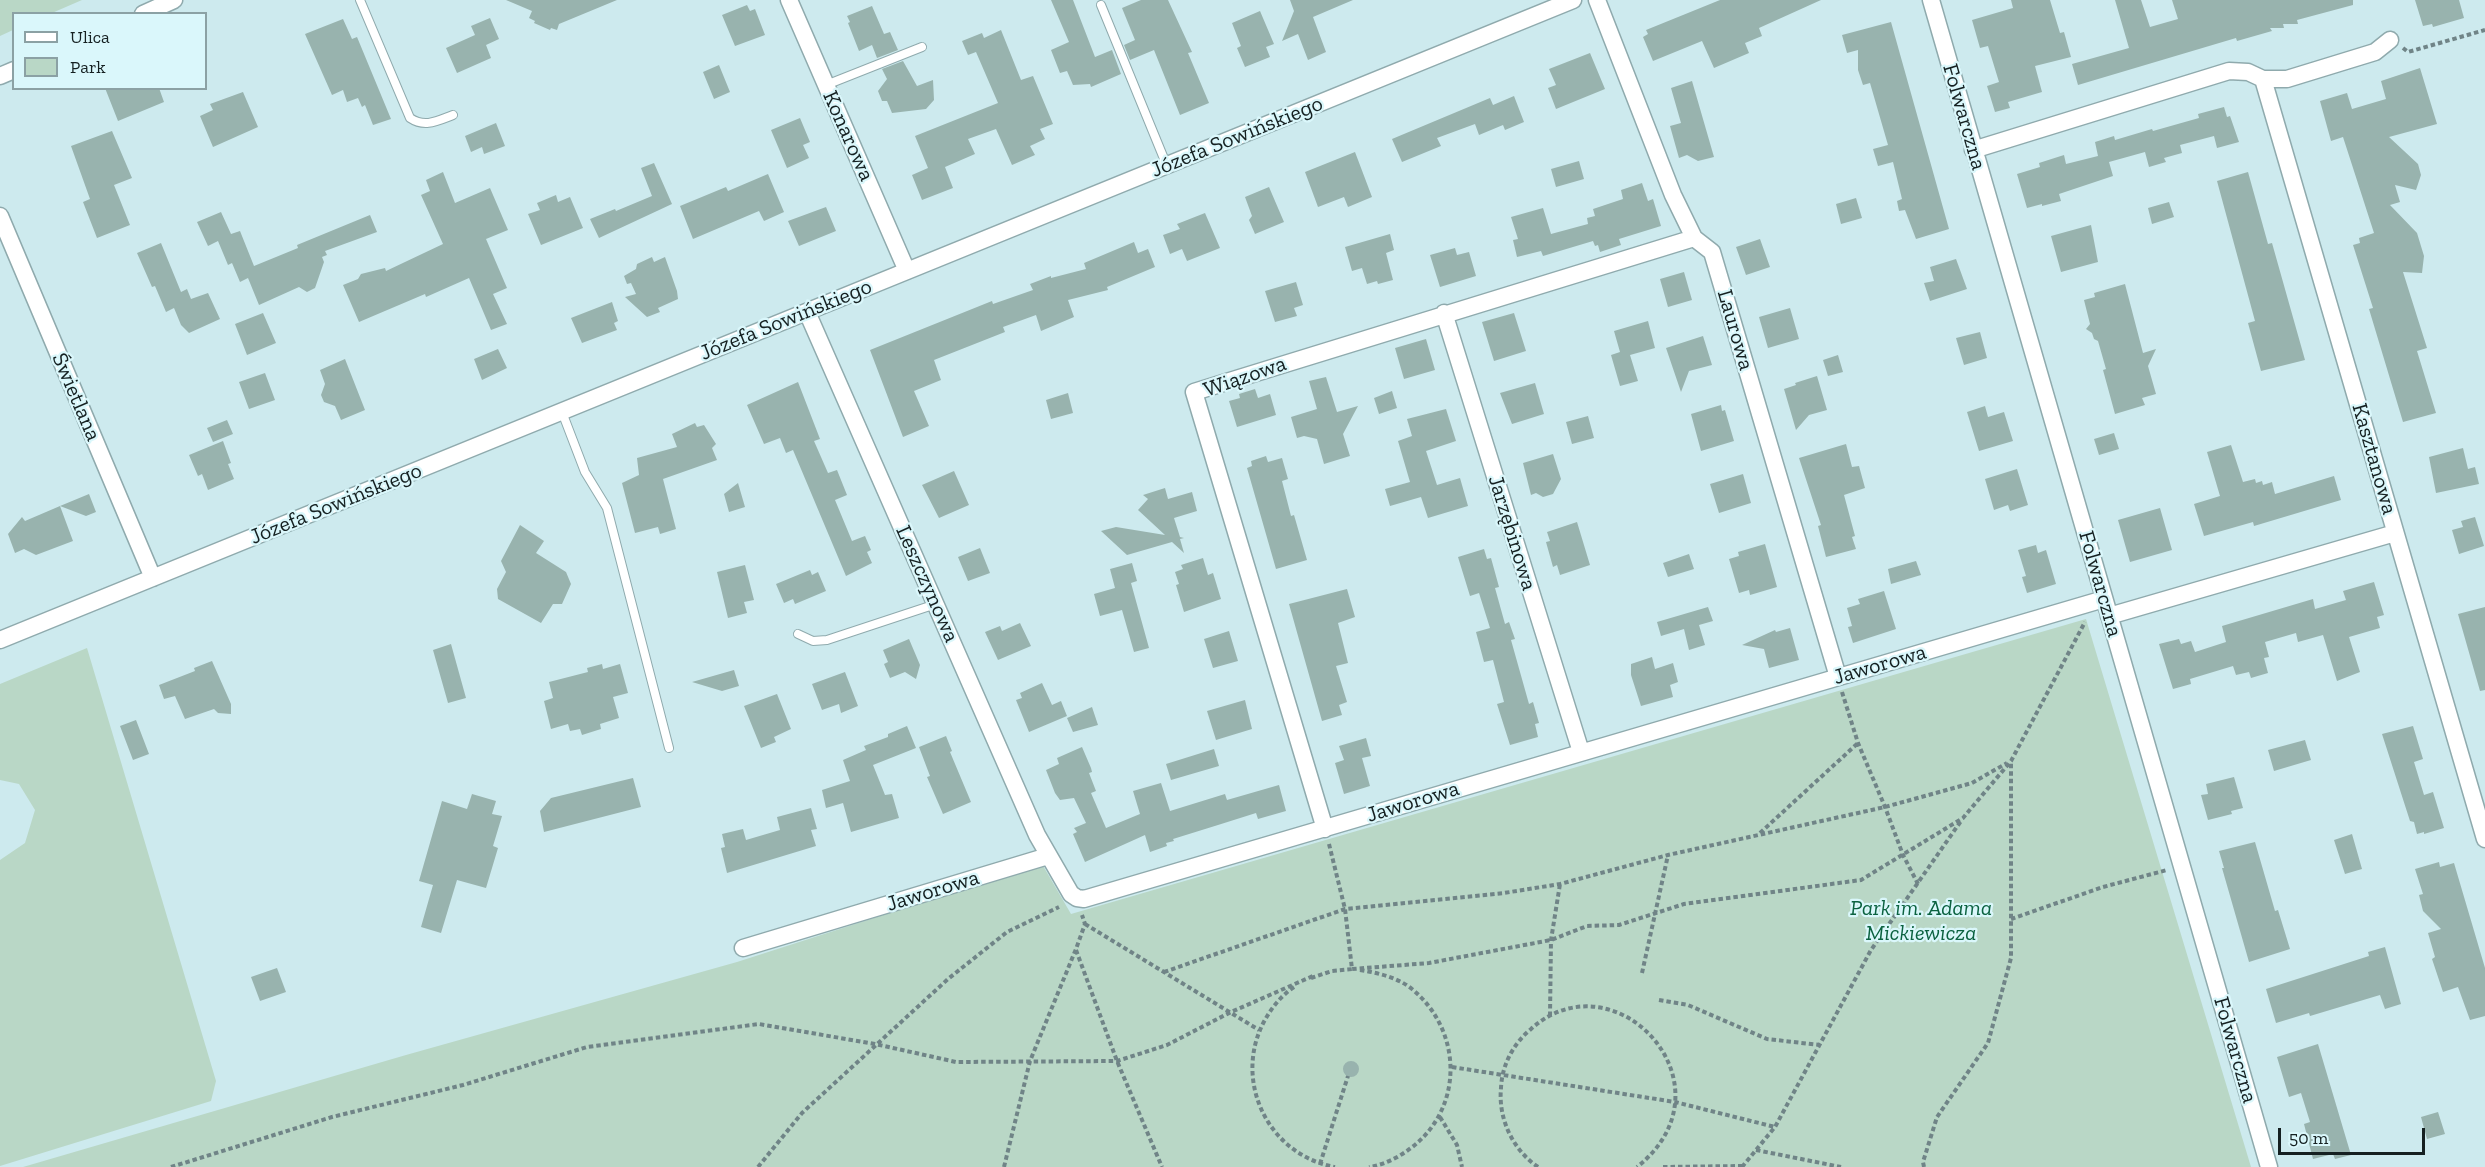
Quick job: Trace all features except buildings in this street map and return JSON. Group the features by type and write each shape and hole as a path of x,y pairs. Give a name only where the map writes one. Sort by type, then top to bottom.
{"street":[{"path":"147,12 174,0"},
{"name":"Konarowa","path":"789,0 907,271"},
{"name":"Józefa Sowińskiego","path":"0,640 1573,0"},
{"name":"Laurowa","path":"1597,0 1672,195 1694,238 1712,252 1838,677"},
{"name":"Folwarczna","path":"1931,0 2269,1167"},
{"path":"1973,150 2229,71 2248,72 2263,79 2287,79 2375,52 2390,40"},
{"name":"Kasztanowa","path":"2263,79 2485,839"},
{"name":"Świetlana","path":"0,216 153,578"},
{"name":"Wiązowa","path":"1325,828 1194,392 1694,238"},
{"name":"Leszczynowa","path":"807,312 1048,856"},
{"name":"Jarzębinowa","path":"1444,314 1581,752"},
{"path":"2109,616 2396,533"},
{"name":"Jaworowa","path":"1077,898 1084,899 2104,599"},
{"path":"1048,856 1071,894 1077,898"},
{"name":"Jaworowa","path":"743,948 1048,856"}],"lane":[{"path":"360,0 410,118 419,123 430,123 453,115"},
{"path":"1101,5 1167,166"},
{"path":"826,85 922,47"},
{"path":"562,412 585,472 607,508 669,748"},
{"path":"798,634 813,641 827,640 936,604"}],"path":[{"path":"2390,40 2408,52 2485,30"},
{"path":"1663,1167 1742,1166 1775,1127 1871,950 1963,818 2011,761 2086,619 2104,599"},
{"path":"1838,677 1858,743 1917,884"},
{"path":"1759,833 1858,743"},
{"path":"1164,972 1298,923 1345,909 1504,893 1560,884 1759,833 1885,807 1972,783 2011,761"},
{"path":"1924,1167 1923,1162 1938,1117 1988,1042 2011,958 2011,761"},
{"path":"171,1167 332,1117 463,1085 587,1047 759,1024 875,1044 956,1062 1117,1061 1167,1044 1231,1012 1332,970 1429,963 1551,940 1587,926 1619,925 1684,904 1861,880 1963,818"},
{"path":"1325,828 1345,909 1353,969"},
{"path":"1642,972 1657,913 1668,855"},
{"path":"2011,919 2103,887 2182,866"},
{"path":"1550,1016 1551,940 1560,884"},
{"path":"758,1167 802,1113 948,979 1006,932 1077,898 1084,924 1030,1061 1004,1167"},
{"path":"1084,924 1259,1029"},
{"path":"1076,949 1117,1061 1162,1167"},
{"path":"1353,969 1383,974 1410,988 1432,1009 1447,1037 1452,1067 1449,1093 1440,1117 1423,1139 1401,1156 1369,1167"},
{"path":"1313,976 1290,989 1272,1007 1259,1029 1251,1059 1253,1090 1265,1119 1284,1144 1311,1161 1335,1167"},
{"path":"1659,1000 1688,1005 1767,1039 1820,1045"},
{"path":"1538,1167 1524,1155 1506,1128 1500,1096 1502,1074 1513,1049 1523,1036 1550,1016 1566,1010 1599,1008 1630,1018 1656,1040 1665,1054 1675,1086 1672,1119 1663,1140 1649,1158 1637,1167"},
{"path":"1452,1067 1675,1102 1775,1127"},
{"path":"1320,1164 1348,1076"},
{"path":"1440,1117 1457,1145 1462,1167"},
{"path":"1756,1150 1841,1167"},
{"path":"1311,1161 1312,1167"}],"green space":[{"path":"0,0 82,0 54,12 12,12 12,30 0,36"},
{"name":"Park im. Adama Mickiewicza","path":"2086,619 2251,1167 23,1167 406,1055 737,962 1042,864 1071,914"},
{"path":"87,648 216,1081 211,1101 0,1166 0,860 25,843 35,810 19,784 0,780 0,684"}]}
